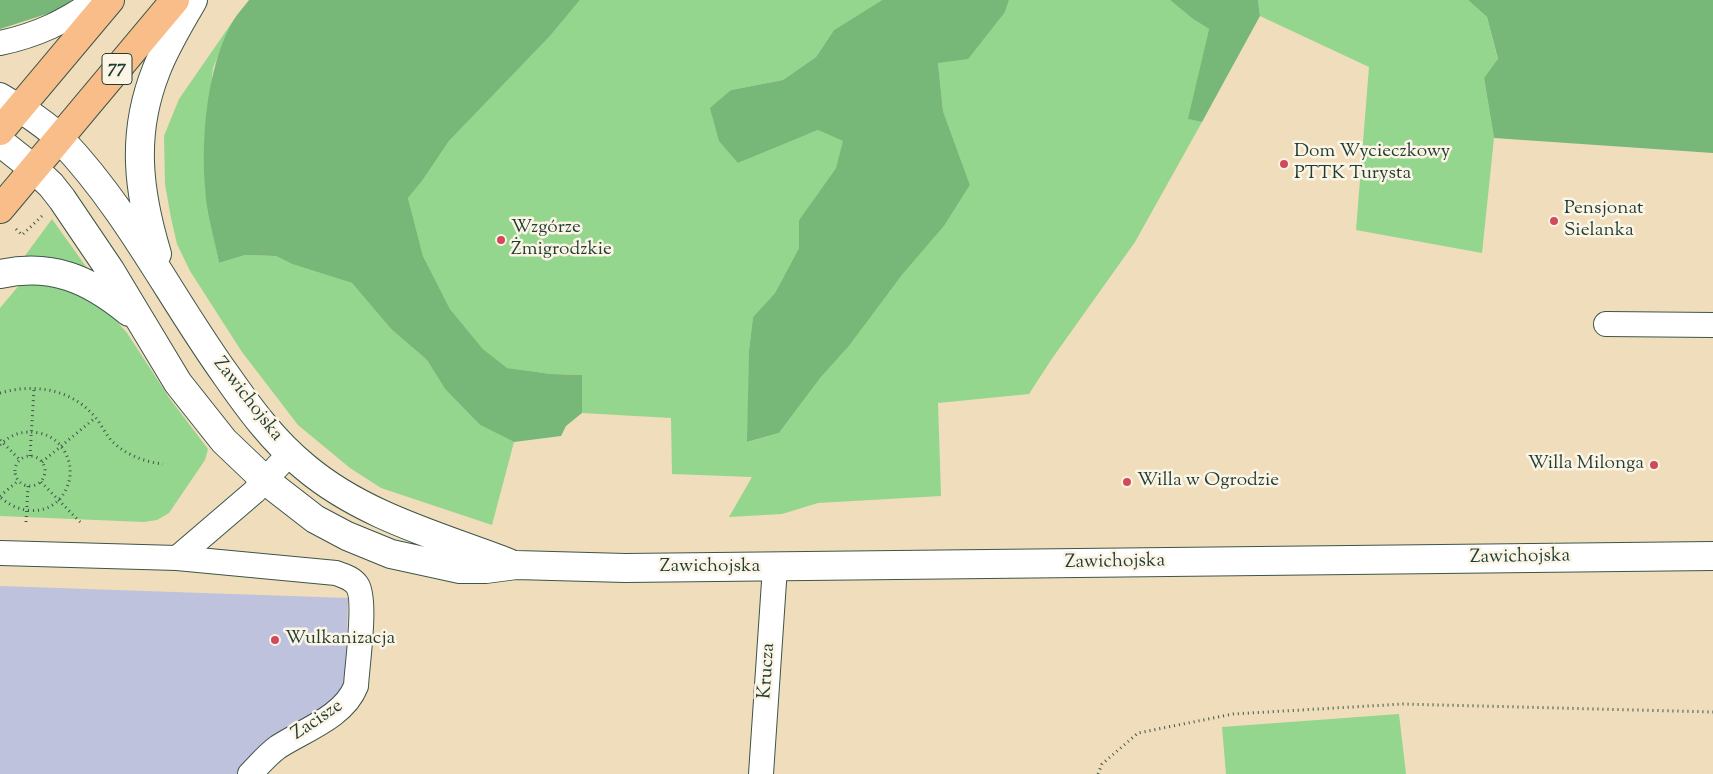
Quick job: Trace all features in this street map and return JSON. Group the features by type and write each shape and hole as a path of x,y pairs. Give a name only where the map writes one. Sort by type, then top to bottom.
{"main road":[{"path":"0,131 10,101 110,0"},
{"name":"77","path":"5,216 34,168 174,0"}],"street":[{"path":"0,43 37,34 79,12 96,0"},
{"path":"166,284 148,224 142,196 140,148 147,99 156,70 193,0"},
{"name":"Zawichojska","path":"10,101 60,138 90,174 117,209 233,385 266,429 305,467 328,484 366,507 405,524 516,566"},
{"name":"Zawichojska","path":"0,142 34,168 51,185 74,216 178,383 224,441 266,481 315,519 346,536 391,554 460,569 516,566 626,568 775,567 1713,556"},
{"name":"Zawichojska","path":"0,274 30,270 64,274 78,278 113,299 143,324"},
{"path":"1606,324 1713,325"},
{"path":"0,553 177,558 266,481 290,453"},
{"name":"Zacisze","path":"177,558 336,573 350,578 357,585 360,593 361,615 357,677 353,695 336,713 277,748 250,774"},
{"name":"Krucza","path":"761,774 775,567"}],"path":[{"path":"5,216 22,235 47,212"},
{"path":"0,394 20,389 45,389 64,394 81,404 96,418 112,441 125,451 145,461 162,464"},
{"path":"30,456 34,389"},
{"path":"42,462 96,418"},
{"path":"18,481 0,497 8,505 27,511 35,511 49,507 59,500 67,487 70,473 69,461 64,449 56,440 45,434 32,431 20,432 1,442 20,460"},
{"path":"30,456 36,457 42,462 45,474 37,485 28,486 18,481 15,472 20,460 30,456"},
{"path":"41,482 82,524"},
{"path":"26,522 28,486"},
{"path":"1098,774 1102,764 1138,733 1233,714 1403,704 1713,712"}],"shaded area":[{"path":"0,586 348,598 346,686 330,704 253,756 238,774 0,774"}],"green space":[{"path":"0,0 72,0 59,10 0,29"},
{"path":"249,0 580,0 550,36 449,141 408,198 423,256 450,309 483,349 507,368 551,374 582,375 582,413 566,426 561,436 514,442 480,425 445,389 427,360 391,329 352,283 292,264 276,256 245,255 219,263 205,188 205,125 212,80 224,39 235,18"},
{"path":"580,0 882,0 834,30 816,57 783,80 731,90 738,163 818,130 844,141 836,168 799,220 799,248 775,293 753,317 749,350 748,442 779,433 821,377 849,346 902,275 944,226 970,185 943,111 938,63 1005,12 1009,0 1170,0 1193,19 1209,29 1189,119 1202,122 1135,242 1029,394 938,403 941,496 818,503 782,514 729,517 752,477 672,474 671,418 582,413 582,375 551,374 506,368 483,349 450,309 423,256 408,198 449,141 550,36"},
{"path":"882,0 1009,0 1005,12 968,59 938,63 943,111 970,185 944,226 902,275 849,346 821,377 779,433 747,442 749,350 753,317 775,293 799,248 799,220 836,168 843,141 818,130 738,163 719,141 710,108 731,90 783,80 816,57 834,30"},
{"path":"1170,0 1258,0 1260,16 1202,122 1188,119 1209,29 1193,19"},
{"path":"1258,0 1468,0 1487,17 1498,60 1484,78 1494,138 1482,253 1356,230 1369,67 1260,16"},
{"path":"1468,0 1713,0 1713,153 1494,138 1484,78 1498,59 1487,17"},
{"path":"233,21 213,68 204,150 205,190 219,263 245,255 276,256 292,264 352,283 391,329 427,360 445,389 480,425 514,442 492,525 381,488 350,468 298,425 242,352 190,271 177,244 171,218 165,184 164,136 179,99"},
{"path":"52,219 87,268 59,259 24,257"},
{"path":"42,281 73,290 102,304 127,333 170,399 208,449 205,460 169,513 157,520 144,522 0,516 0,308 21,283"},
{"path":"1399,714 1406,774 1226,774 1222,727"}],"place":[{"name":"Dom Wycieczkowy PTTK Turysta","path":"1284,164"},
{"name":"Pensjonat Sielanka","path":"1554,221"},
{"name":"Wzgórze Żmigrodzkie","path":"501,240"},
{"name":"Willa Milonga","path":"1654,465"},
{"name":"Willa w Ogrodzie","path":"1127,482"},
{"name":"Wulkanizacja","path":"275,640"}]}
